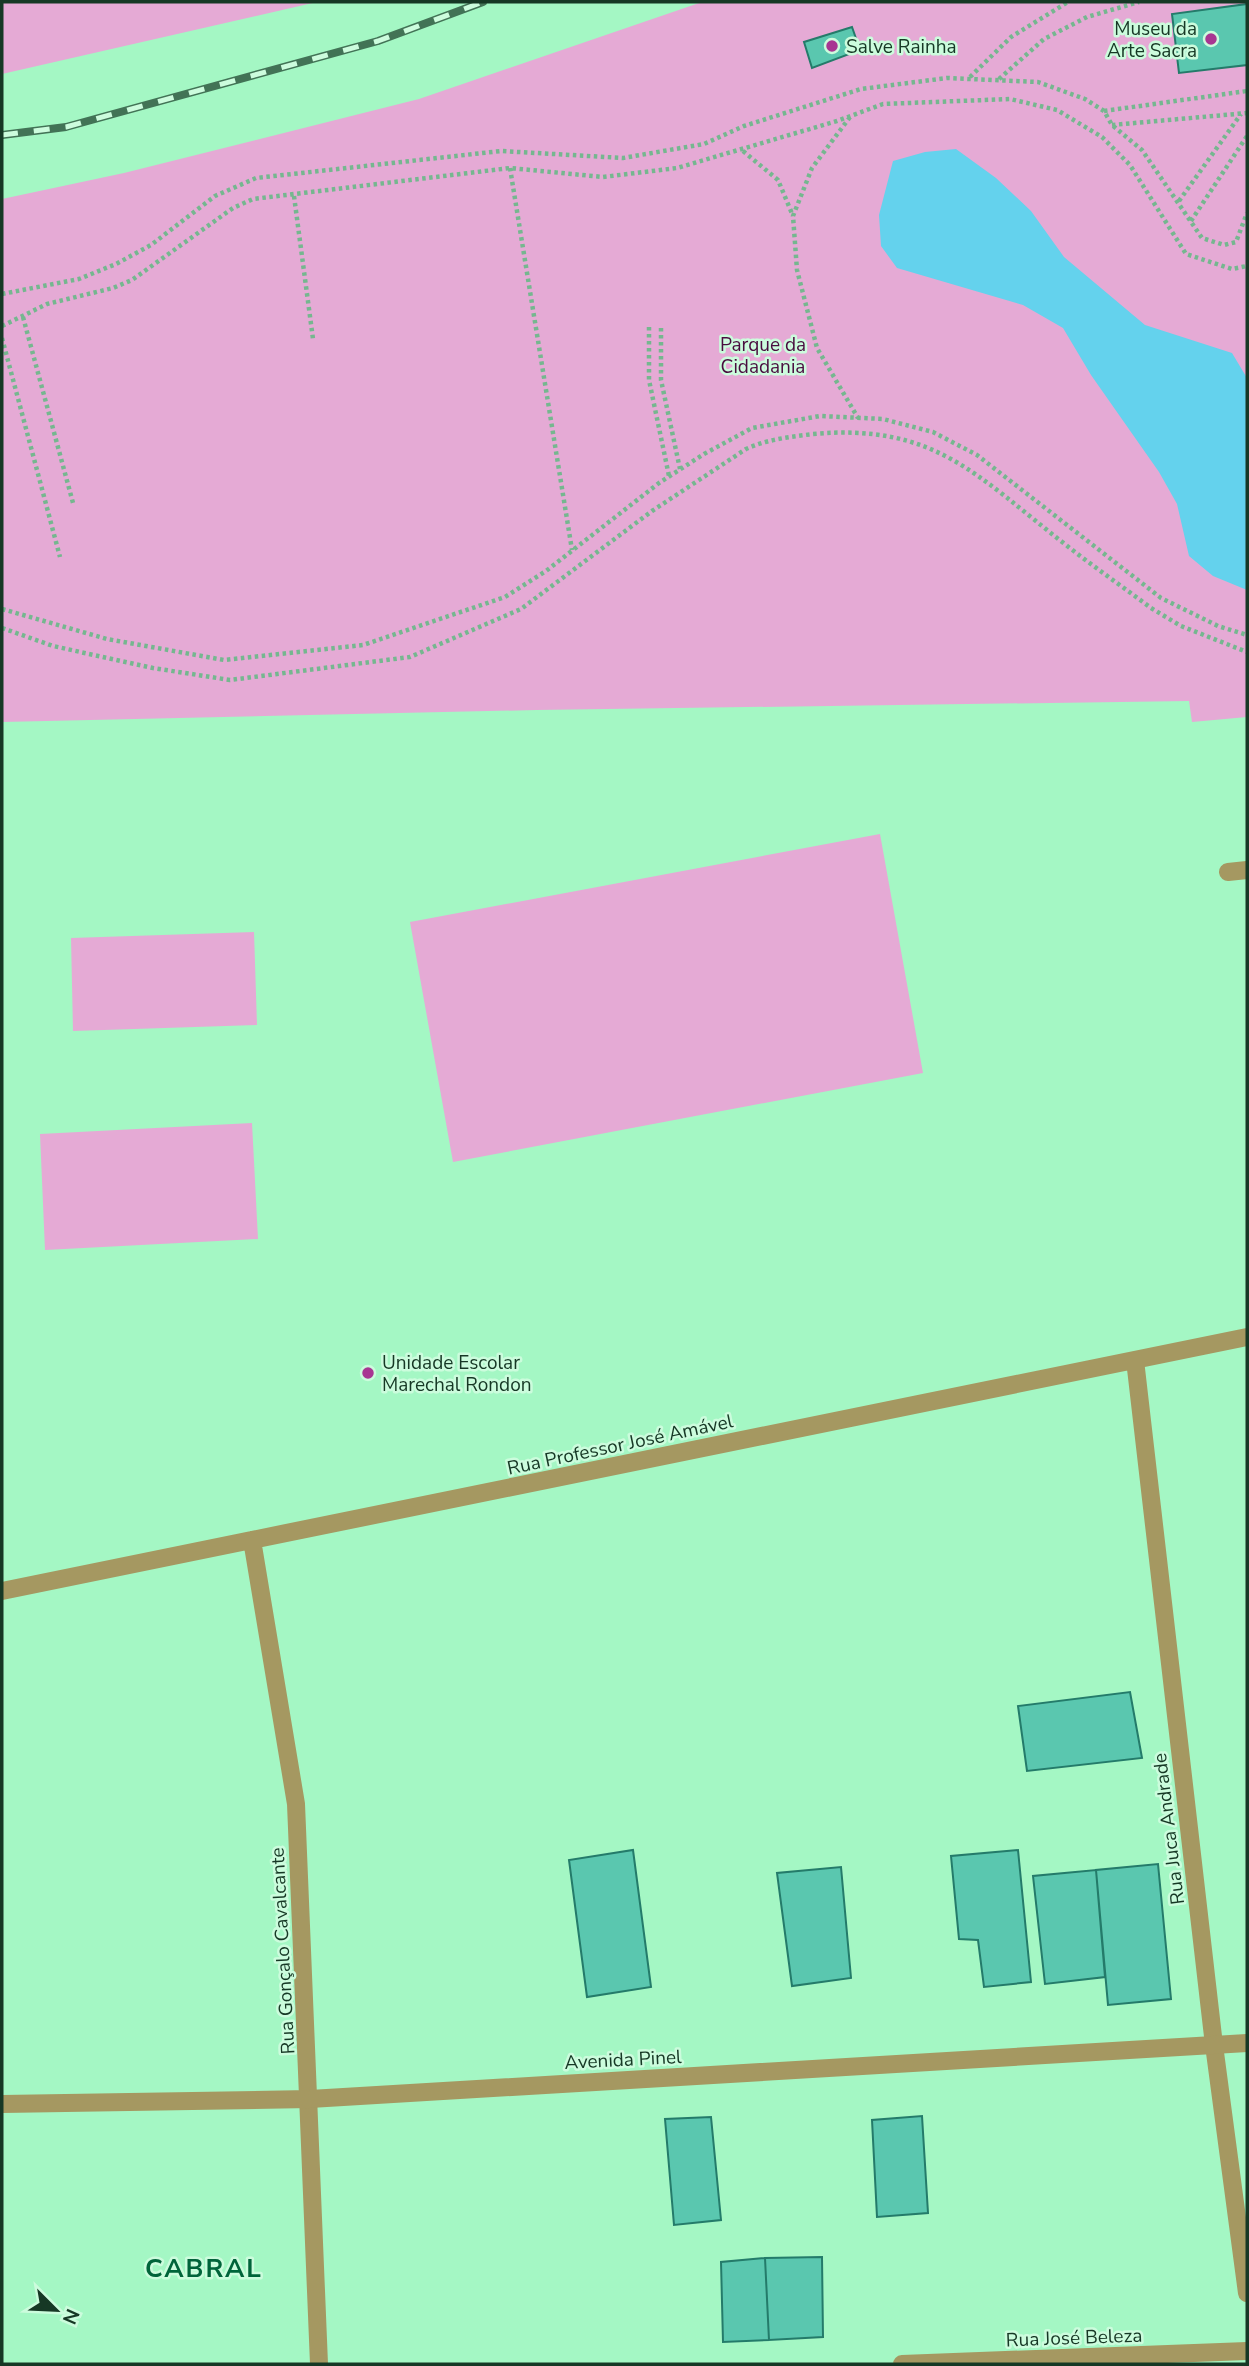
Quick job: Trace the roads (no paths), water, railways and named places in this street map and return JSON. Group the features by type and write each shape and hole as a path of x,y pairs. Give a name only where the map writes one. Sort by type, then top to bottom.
{"street":[{"path":"1228,872 1247,870"},
{"name":"Rua Professor José Amável","path":"2,1591 1247,1336"},
{"name":"Rua Juca Andrade","path":"1135,1360 1214,2045 1247,2293"},
{"name":"Rua Gonçalo Cavalcante","path":"252,1540 296,1804 319,2364"},
{"name":"Avenida Pinel","path":"2,2104 310,2099 1247,2043"},
{"name":"Rua José Beleza","path":"902,2364 1247,2351"}],"water":[{"path":"956,149 996,178 1031,211 1064,257 1145,325 1232,353 1247,378 1247,590 1213,576 1189,556 1177,504 1159,472 1091,375 1063,328 1023,305 897,268 881,246 879,215 893,161 925,152"}],"railway":[{"path":"2,135 66,127 378,41 483,2"}],"place":[{"name":"Museu da Arte Sacra","path":"1211,39"},
{"name":"Salve Rainha","path":"832,46"},
{"name":"Unidade Escolar Marechal Rondon","path":"368,1373"}],"district":[{"name":"CABRAL","path":"204,2268"}],"park label":[{"name":"Parque da Cidadania","path":"763,355"}]}
